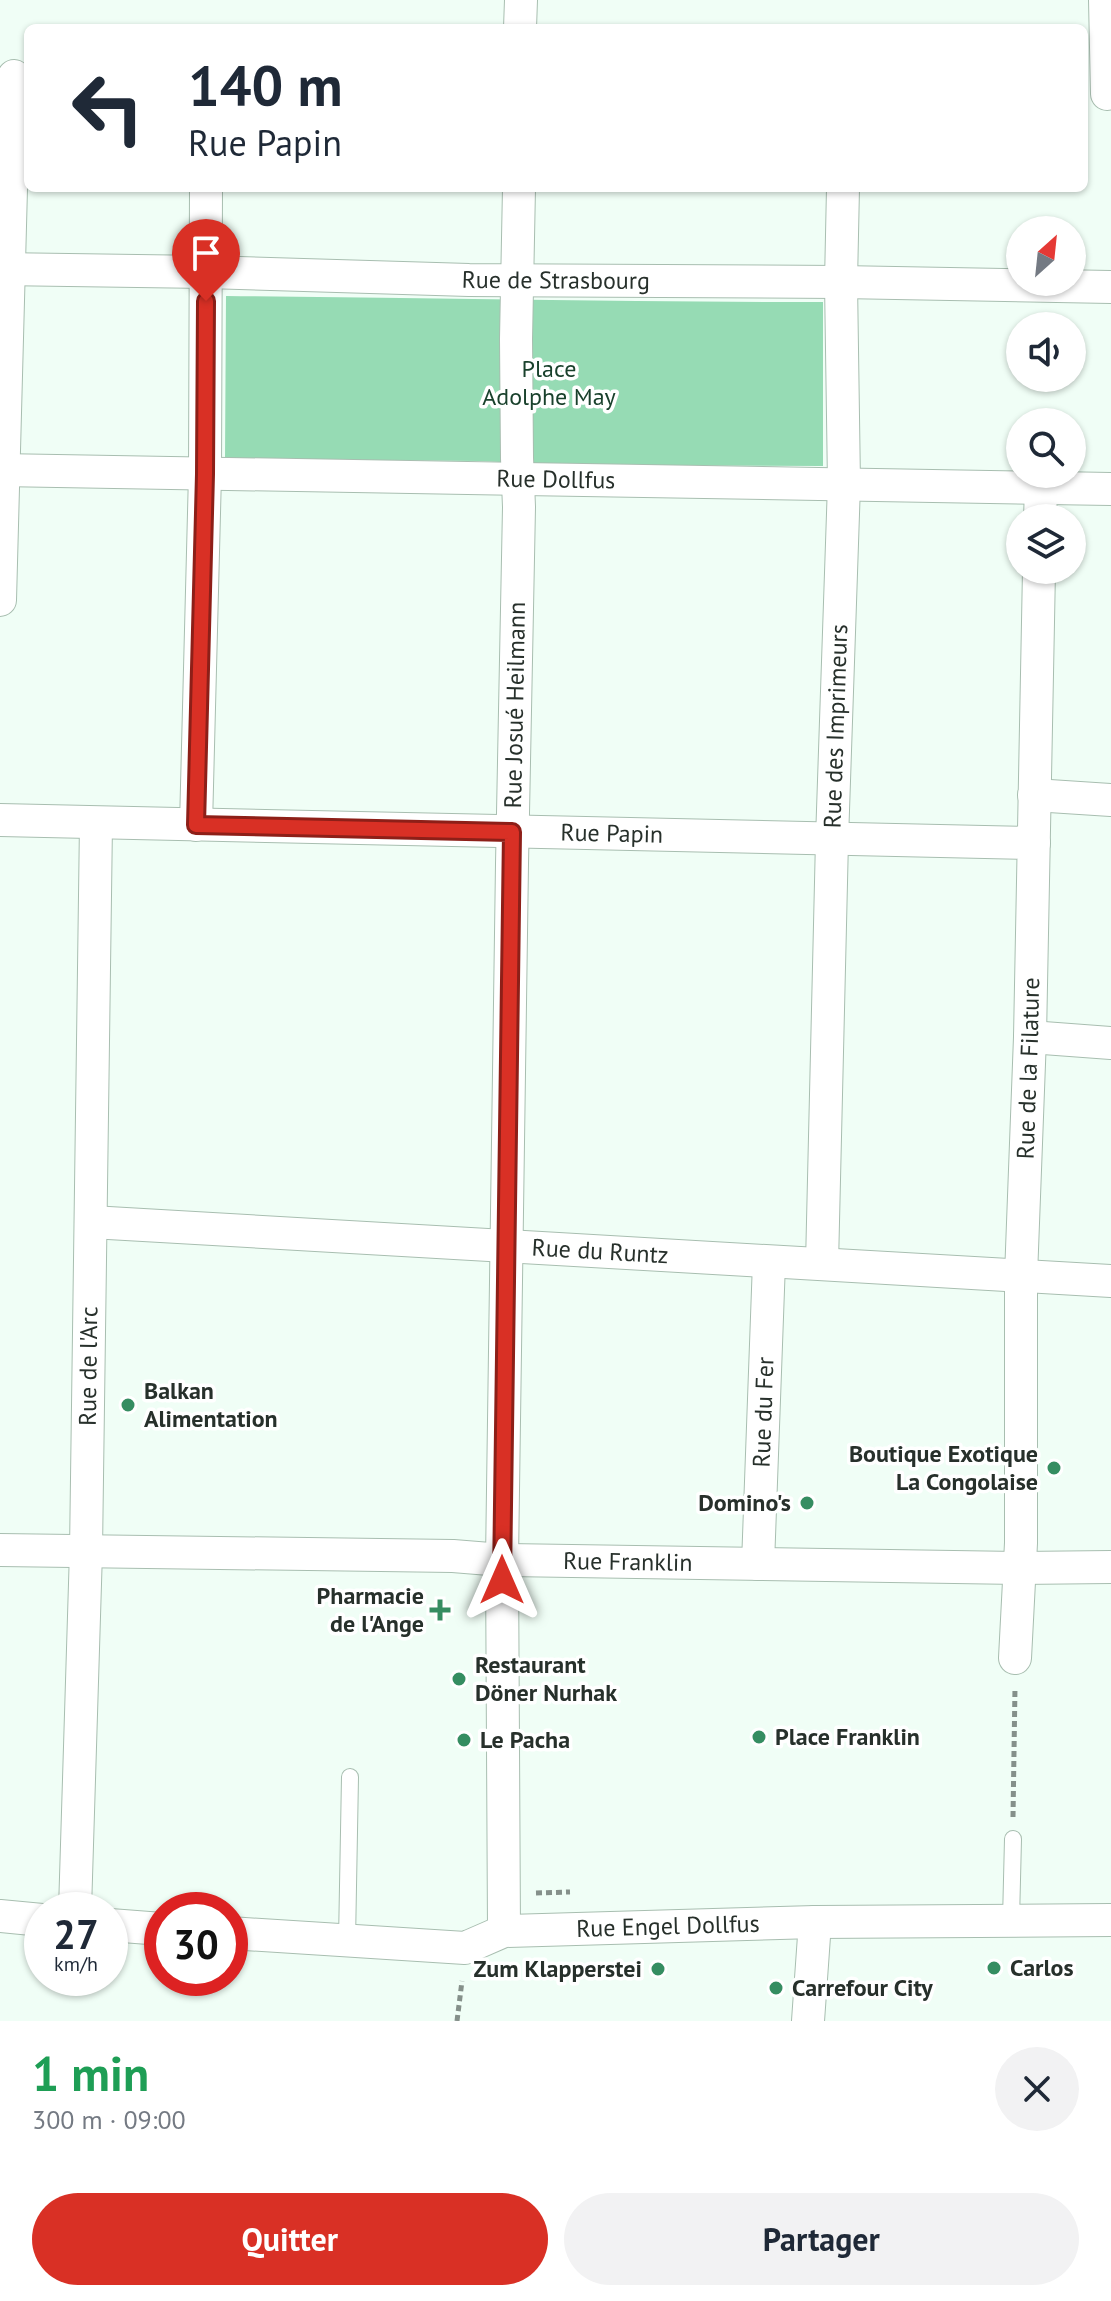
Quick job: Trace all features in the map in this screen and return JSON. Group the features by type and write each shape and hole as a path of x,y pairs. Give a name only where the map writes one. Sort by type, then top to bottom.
{"street":[{"path":"520,24 521,0"},
{"path":"1101,94 1105,0"},
{"path":"0,600 4,269 14,76"},
{"path":"196,825 205,474 206,192"},
{"name":"Rue Josué Heilmann","path":"502,1560 519,507 519,192"},
{"name":"Rue des Imprimeurs","path":"822,1264 844,484 843,192"},
{"name":"Rue de Strasbourg","path":"4,269 1111,287"},
{"name":"Rue Dollfus","path":"2,470 518,481 844,484 1040,504 1111,489"},
{"name":"Rue de la Filature","path":"1019,1568 1021,1276 1030,1037 1039,584"},
{"path":"1034,795 1111,800"},
{"name":"Rue Papin","path":"0,820 1034,843"},
{"name":"Rue de l'Arc","path":"76,1892 86,1551 96,823"},
{"path":"1030,1037 1111,1043"},
{"name":"Rue du Runtz","path":"91,1222 1111,1281"},
{"name":"Rue du Fer","path":"758,1564 769,1262"},
{"name":"Rue Franklin","path":"0,1550 1019,1568 1111,1567"},
{"path":"502,1560 504,1931"},
{"path":"1015,1658 1019,1568"},
{"path":"0,1916 24,1918"},
{"name":"Rue Engel Dollfus","path":"248,1934 465,1948 504,1931 815,1922 1111,1920"},
{"path":"808,2021 815,1922"}],"lane":[{"path":"347,1941 350,1777"},
{"path":"1011,1920 1013,1839"}],"path":[{"path":"1013,1839 1015,1658"},
{"path":"457,2021 465,1948"}],"green space":[{"name":"Place Adolphe May","path":"226,296 823,302 823,466 225,459"}],"place":[{"name":"Balkan Alimentation","path":"128,1405"},
{"name":"Boutique Exotique La Congolaise","path":"1054,1468"},
{"name":"Domino's","path":"807,1503"},
{"name":"Pharmacie de l'Ange","path":"440,1610"},
{"name":"Restaurant Döner Nurhak","path":"459,1679"},
{"name":"Place Franklin","path":"759,1737"},
{"name":"Le Pacha","path":"464,1740"},
{"name":"Carlos","path":"994,1968"},
{"name":"Zum Klapperstei","path":"658,1969"},
{"name":"Carrefour City","path":"776,1988"}],"route":[{"path":"206,301 196,825 512,832 502,1580"}]}
